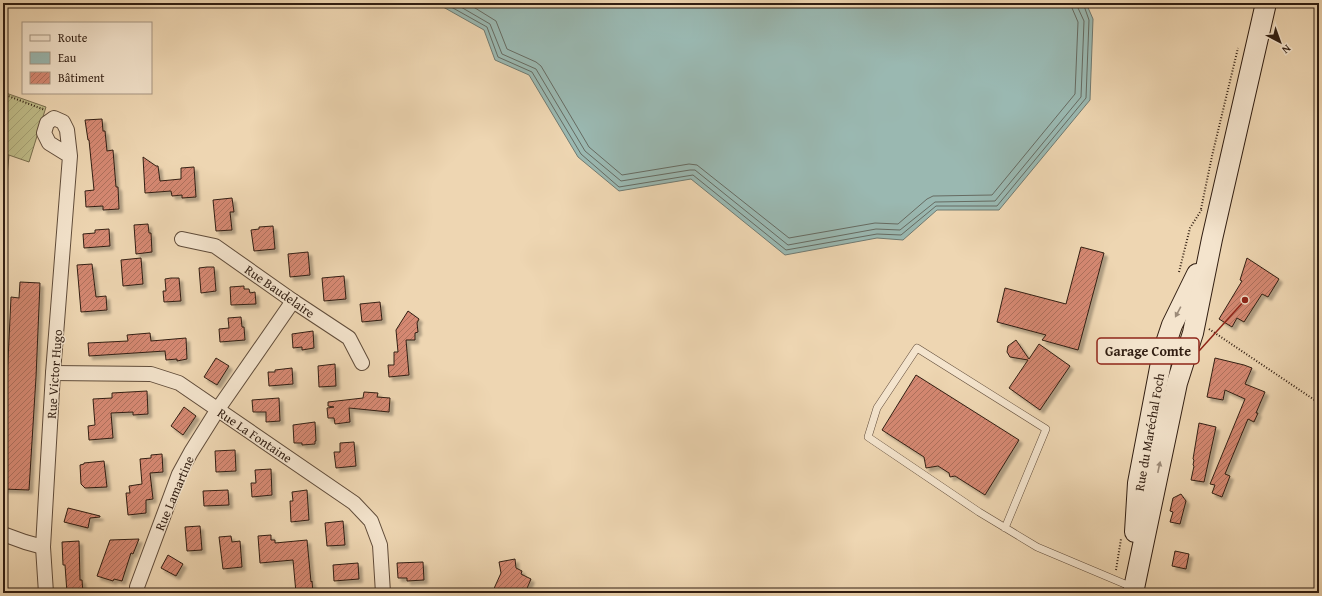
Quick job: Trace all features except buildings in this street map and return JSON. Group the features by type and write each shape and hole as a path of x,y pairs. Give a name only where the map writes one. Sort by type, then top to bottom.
{"main road":[{"path":"1166,391 1193,333 1212,239 1266,3"},
{"name":"Rue du Maréchal Foch","path":"1134,590 1133,561 1145,499 1138,483 1159,424 1166,391 1163,352 1172,325 1191,288 1212,239"}],"street":[{"path":"54,118 47,123 44,133 49,143 70,156"},
{"name":"Rue Victor Hugo","path":"46,593 43,547 53,373 70,156 67,130 64,122 54,118"},
{"name":"Rue Baudelaire","path":"182,239 215,246 292,301 348,338 362,363"},
{"name":"Rue Lamartine","path":"137,593 137,587 179,474 218,409 292,301"},
{"name":"Rue La Fontaine","path":"53,373 151,374 179,383 354,503 363,512 371,521 380,545 383,593"},
{"path":"3,534 43,547"}],"lane":[{"path":"1005,528 1046,429 917,348 877,408 868,436 979,512 1005,528 1037,547 1134,590"}],"path":[{"path":"1201,210 1212,156 1239,43"},
{"path":"3,94 48,111 54,118"},
{"path":"1196,319 1319,403"}],"green space":[{"path":"3,92 46,107 29,162 3,153"},
{"path":"3,153 9,155 3,220"}],"water":[{"path":"436,3 1086,3 1093,19 1090,100 999,210 937,210 903,240 877,238 785,255 691,179 619,191 578,157 529,75 495,60 484,30"}],"place":[{"name":"Garage Comte","path":"1245,300"}]}
